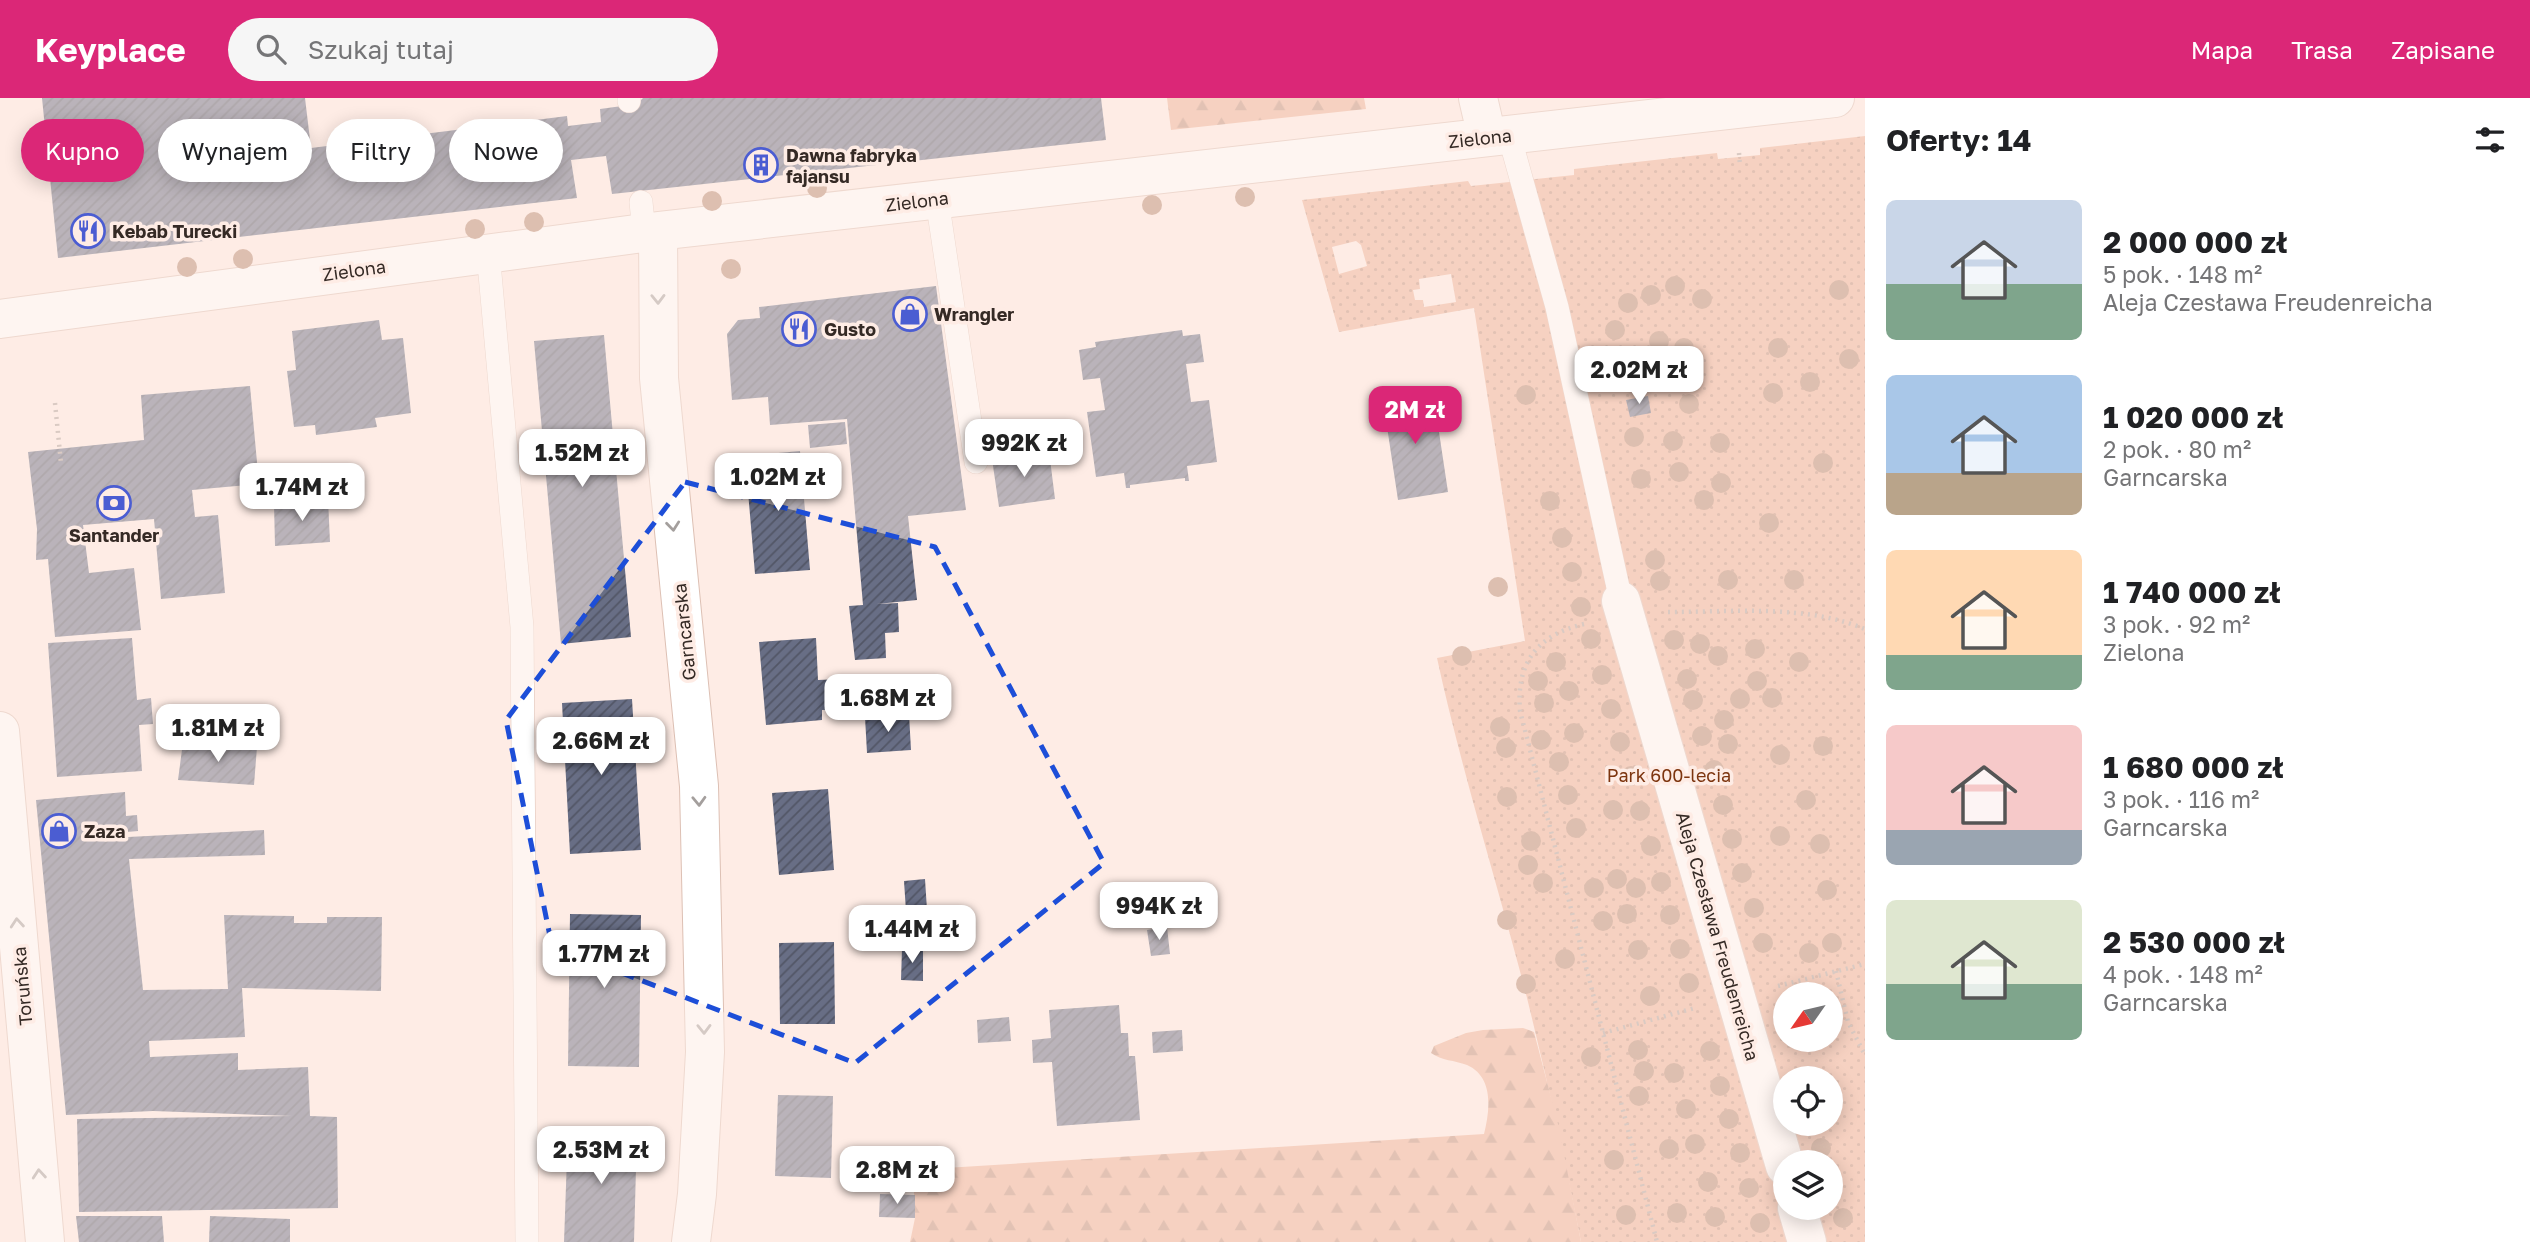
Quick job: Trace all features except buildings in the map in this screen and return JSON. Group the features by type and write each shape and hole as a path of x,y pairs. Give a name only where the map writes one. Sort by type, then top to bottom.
{"street":[{"path":"1478,98 1498,136"},
{"name":"Zielona","path":"0,319 488,252 648,222 937,199 1835,98"},
{"name":"Garncarska","path":"648,222 659,378 699,800 705,1052 697,1194 691,1242"},
{"name":"Aleja Czesława Freudenreicha","path":"1621,601 1780,1150"},
{"name":"Toruńska","path":"0,731 45,1242"},
{"path":"1801,1220 1807,1242"}],"lane":[{"name":"Aleja Czesława Freudenreicha","path":"1498,136 1557,306 1621,601"},
{"path":"937,199 976,462"},
{"path":"488,252 522,627 527,1242"}],"path":[{"path":"1738,150 1740,166"},
{"path":"55,403 61,463"},
{"path":"1664,612 1789,613 1836,620 1865,629"},
{"path":"1588,623 1560,631 1536,648 1523,673 1520,715 1657,1242"},
{"path":"1772,987 1865,964"},
{"path":"1836,971 1849,1022 1865,1055"},
{"path":"1603,1033 1699,1007"}],"highlighted area":[{"path":"685,482 935,547 1104,863 855,1063 552,946 506,720"}],"green space":[{"path":"1167,98 1364,98 1366,109 1171,130"},
{"name":"Park 600-lecia","path":"1865,136 1865,1242 1581,1242 1527,998 1437,658 1525,641 1474,308 1339,332 1302,200 1468,181 1471,186 1574,175 1574,169 1717,153 1718,159 1760,155 1760,148","holes":["1356,241 1361,245 1367,266 1339,274 1332,247","1451,274 1456,302 1424,307 1423,300 1415,300 1413,290 1420,289 1419,279"]},
{"path":"1523,1028 1534,1032 1559,1128 1581,1242 910,1242 915,1218 913,1170 1484,1134 1488,1095 1482,1077 1467,1065 1439,1058 1431,1053 1434,1046 1466,1033"}],"place":[{"name":"Dawna fabryka fajansu","path":"761,165"},
{"name":"Kebab Turecki","path":"88,231"},
{"name":"Wrangler","path":"910,314"},
{"name":"Gusto","path":"799,329"},
{"name":"Santander","path":"114,503"},
{"name":"Zaza","path":"59,831"}]}
